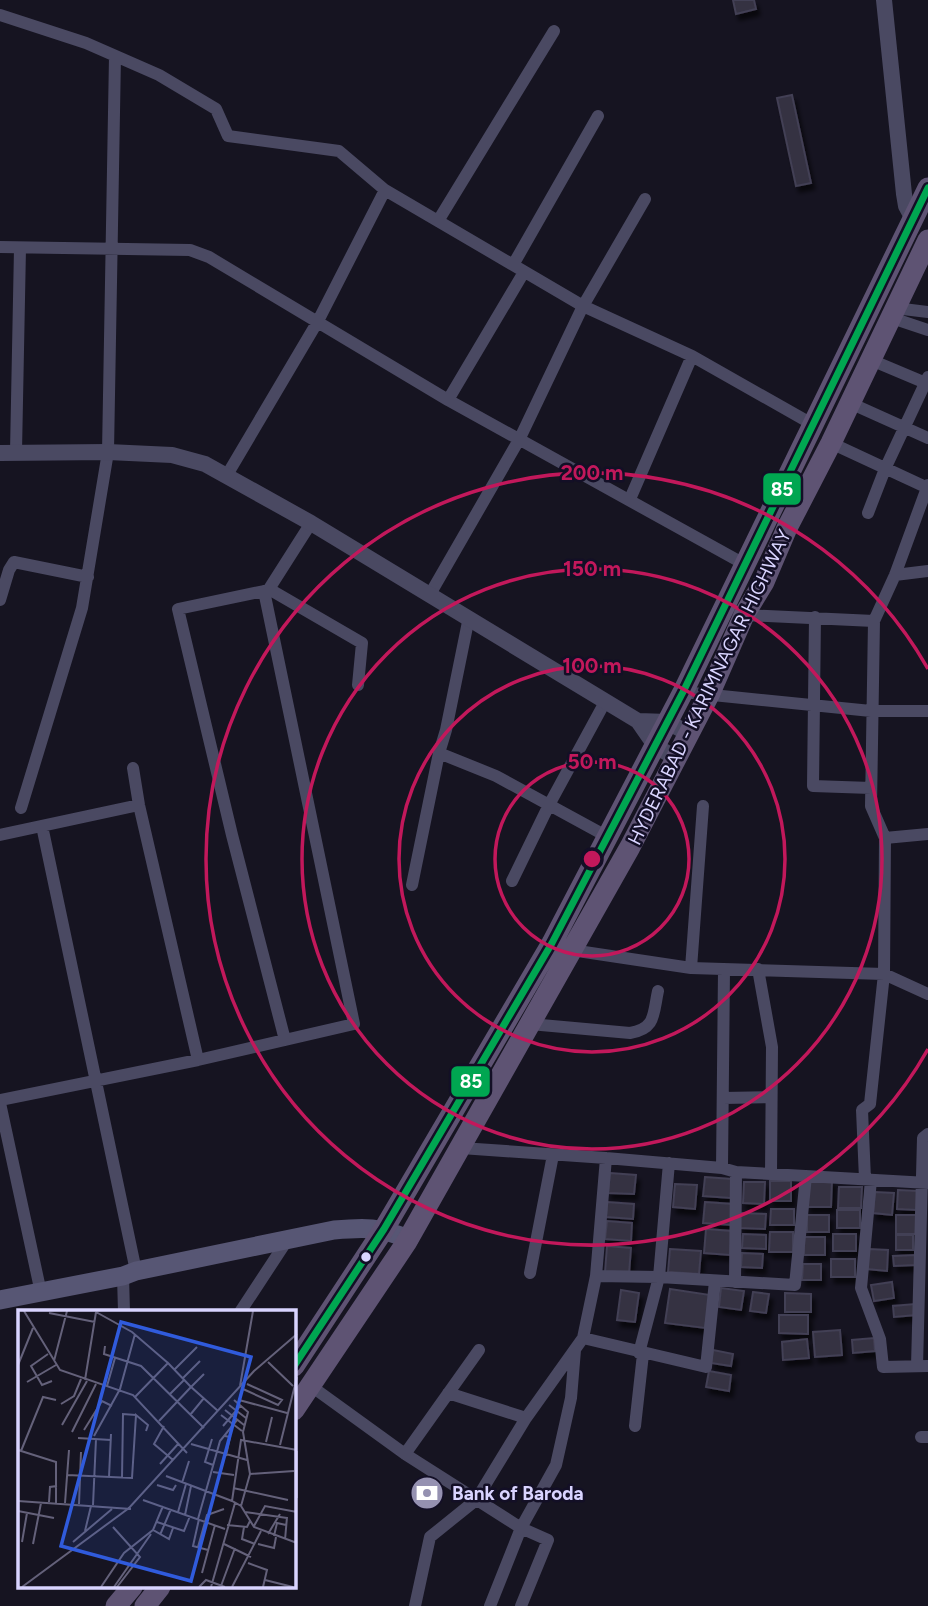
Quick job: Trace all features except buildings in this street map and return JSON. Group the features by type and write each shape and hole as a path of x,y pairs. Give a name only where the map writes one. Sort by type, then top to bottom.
{"main road":[{"name":"HYDERABAD - KARIMNAGAR HIGHWAY","path":"296,1363 384,1229 552,943 684,692 928,188"},
{"name":"HYDERABAD - KARIMNAGAR HIGHWAY","path":"296,1407 409,1239 677,758 928,240"},
{"path":"0,1300 334,1230 365,1227 384,1229 409,1239"},
{"path":"116,1606 131,1588"},
{"path":"145,1606 159,1588"}],"street":[{"path":"884,0 905,206 913,219"},
{"path":"0,15 86,43 159,75 216,109 228,136 339,152 385,190 583,306 692,356 812,424"},
{"path":"438,221 554,31"},
{"path":"21,808 82,608 108,452 115,56"},
{"path":"448,400 598,117"},
{"path":"227,475 318,321 385,190"},
{"path":"429,596 520,438 583,306 645,199"},
{"path":"0,247 190,250 209,257 448,400 746,565"},
{"path":"20,248 8,452 172,455 205,464 312,523 638,721 656,747 677,758"},
{"path":"893,313 928,312"},
{"path":"893,313 928,330"},
{"path":"630,499 692,356"},
{"path":"867,513 927,382 871,360"},
{"path":"850,402 928,438"},
{"path":"831,443 928,487 895,575 874,621 871,806 885,838 884,974 870,1104 862,1110 868,1180 861,1287 880,1339 883,1367 923,1366 926,1183 923,1138 928,1134"},
{"path":"41,1293 0,1102 354,1024 266,590 312,523"},
{"path":"0,600 14,562 88,577"},
{"path":"895,575 928,571"},
{"path":"285,1040 178,609 266,590 362,643 358,685"},
{"path":"744,615 874,621"},
{"path":"412,885 469,617"},
{"path":"815,617 813,786 871,788"},
{"path":"684,692 871,711 928,711"},
{"path":"512,881 549,805 605,702"},
{"path":"638,721 668,722 689,734"},
{"path":"439,754 496,776 608,837"},
{"path":"133,768 138,805 198,1060"},
{"path":"0,835 138,805"},
{"path":"691,968 704,806"},
{"path":"42,826 97,1081 130,1274 124,1310"},
{"path":"885,838 928,834"},
{"path":"571,950 691,968 884,974 928,994"},
{"path":"758,969 772,1047 771,1174"},
{"path":"722,1168 724,970"},
{"path":"530,1024 630,1033 644,1031 650,1024 658,991"},
{"path":"723,1098 771,1097"},
{"path":"461,1148 669,1163 722,1168 736,1172 926,1183"},
{"path":"530,1273 553,1155"},
{"path":"490,1606 522,1528 556,1465 571,1398 579,1343 596,1276 606,1158"},
{"path":"635,1426 641,1353 659,1277 669,1163"},
{"path":"735,1282 736,1172"},
{"path":"596,1276 659,1277 795,1286 806,1176"},
{"path":"241,1310 289,1238"},
{"path":"579,1343 706,1367 715,1281"},
{"path":"415,1606 430,1537 475,1500 526,1418 579,1343"},
{"path":"405,1454 479,1350"},
{"path":"311,1387 475,1500 548,1540 521,1606"},
{"path":"448,1393 526,1418"}],"transit line":[{"name":"85","path":"296,1363 384,1229 552,943 683,692 928,188"}],"place":[{"name":"Bank of Baroda","path":"427,1493"}]}
